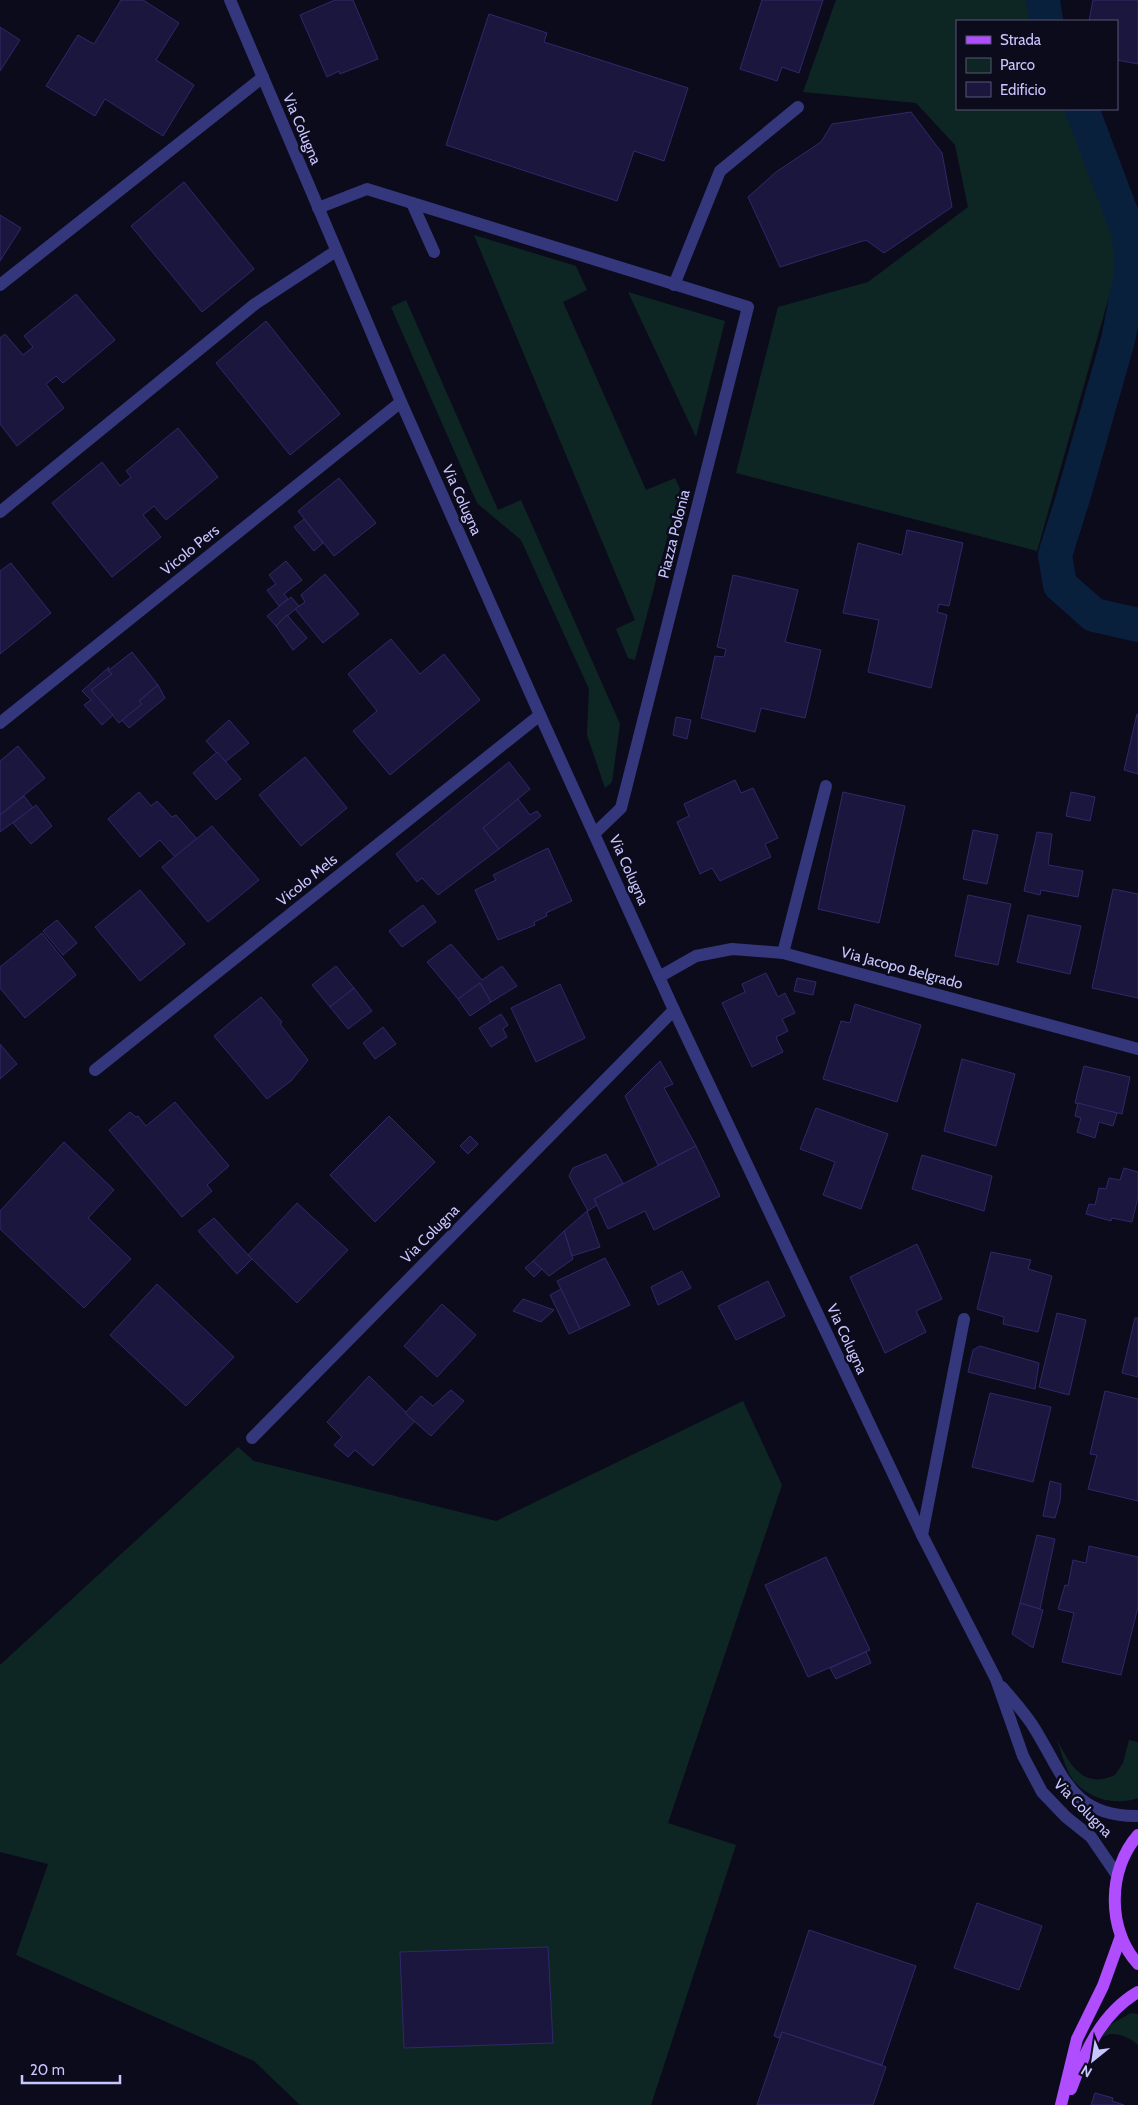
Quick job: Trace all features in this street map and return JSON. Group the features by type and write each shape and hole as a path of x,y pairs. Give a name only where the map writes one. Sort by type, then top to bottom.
{"main road":[{"path":"1138,1836 1125,1855 1118,1875 1114,1904 1121,1936 1138,1964"},
{"path":"1063,2105 1077,2039 1103,1986 1121,1936"},
{"path":"1063,2105 1080,2064 1099,2029 1119,2006 1138,1992"}],"street":[{"name":"Via Colugna","path":"230,0 401,402 540,715 674,1010 922,1535 996,1679 1015,1738 1033,1778 1054,1806 1091,1837 1118,1875"},
{"path":"0,285 263,77"},
{"path":"674,285 720,171 798,107"},
{"name":"Piazza Polonia","path":"318,208 367,189 748,308 621,808 594,834"},
{"path":"412,203 434,252"},
{"path":"0,512 255,304 336,251"},
{"name":"Vicolo Pers","path":"0,723 401,402"},
{"name":"Vicolo Mels","path":"95,1070 540,715"},
{"path":"783,953 826,786"},
{"name":"Via Jacopo Belgrado","path":"659,977 696,956 732,949 783,953 1138,1049"},
{"name":"Via Colugna","path":"252,1438 674,1010"},
{"path":"922,1535 964,1319"},
{"name":"Via Colugna","path":"996,1679 1032,1724 1068,1788 1089,1804 1119,1815 1138,1816"}],"green space":[{"path":"836,0 1033,0 1034,20 956,20 956,110 1067,110 1113,224 1118,242 1114,279 1037,551 736,473 778,307 868,282 968,207 955,145 916,103 803,92"},
{"path":"474,235 576,266 587,290 563,302 646,490 675,478 680,489 635,660 628,658 616,629 635,620"},
{"path":"628,292 725,321 696,437"},
{"path":"406,300 498,510 521,500 620,724 612,782 605,788 587,735 589,689 521,540 477,503 391,307"},
{"path":"743,1401 782,1485 668,1823 736,1845 651,2105 300,2105 254,2061 16,1955 48,1864 0,1852 0,1665 238,1447 254,1461 496,1521"},
{"path":"1057,1739 1078,1772 1094,1779 1104,1779 1115,1775 1123,1763 1129,1740 1138,1742 1138,1798 1112,1801 1094,1796 1079,1787 1070,1775"},
{"path":"1131,2013 1138,2014 1138,2045 1129,2039 1114,2034 1109,2034 1100,2039 1111,2024"}],"building":[{"path":"121,0 143,0 179,23 156,60 194,85 163,136 105,99 95,116 46,86 78,35 94,44"},
{"path":"335,0 353,0 378,59 340,74 339,71 327,77 300,15"},
{"path":"762,0 823,0 799,73 782,67 777,81 740,69"},
{"path":"1093,0 1138,0 1138,64 1118,60 1118,20 1089,20"},
{"path":"489,14 547,33 544,42 688,88 664,161 634,151 617,201 446,145"},
{"path":"0,27 20,40 0,71"},
{"path":"911,112 942,153 952,207 884,253 866,240 780,267 748,197 776,172 821,142 832,124"},
{"path":"184,182 254,269 202,312 131,226"},
{"path":"0,215 21,228 0,261"},
{"path":"76,294 115,340 63,383 56,376 46,384 64,408 17,446 0,424 0,338 5,334 23,355 33,347 24,336"},
{"path":"266,321 340,414 290,455 216,363"},
{"path":"178,428 218,477 166,520 154,506 143,515 161,537 112,577 52,503 102,462 120,486 131,477 126,471"},
{"path":"339,478 376,523 334,556 298,511"},
{"path":"304,519 323,543 314,551 294,527"},
{"path":"907,530 963,543 949,606 939,604 937,612 947,615 931,688 868,672 879,620 843,613 858,543 902,555"},
{"path":"286,561 302,580 284,594 288,599 279,606 267,590 276,584 269,575"},
{"path":"11,563 51,613 0,654 0,571"},
{"path":"325,574 359,614 323,643 295,609 305,602 301,595"},
{"path":"733,575 798,590 785,642 821,650 805,718 761,708 755,732 701,718 715,656 724,657 726,649 717,647"},
{"path":"291,597 299,606 276,626 267,616"},
{"path":"287,615 307,638 293,650 276,626"},
{"path":"391,639 420,674 444,654 480,700 390,775 353,731 377,711 348,674"},
{"path":"132,652 158,685 139,701 142,704 119,723 91,690 112,674 108,671"},
{"path":"109,667 108,671 112,674 91,690 113,715 102,725 84,705 91,700 82,691"},
{"path":"158,685 165,698 129,728 122,720 142,704 139,701"},
{"path":"1138,714 1138,774 1124,770"},
{"path":"676,717 691,720 687,739 673,735"},
{"path":"229,720 249,743 225,762 206,741"},
{"path":"18,746 45,778 0,815 0,761"},
{"path":"217,752 241,779 216,800 193,773"},
{"path":"305,757 347,808 301,846 259,795"},
{"path":"509,762 530,789 483,828 499,849 438,895 422,878 417,882 396,854"},
{"path":"735,780 741,793 753,788 778,838 765,844 771,857 720,881 712,868 700,874 677,822 689,816 684,804"},
{"path":"139,792 151,806 157,801 172,817 176,815 197,839 175,857 160,840 140,857 108,819"},
{"path":"843,792 905,806 879,923 818,909"},
{"path":"1071,792 1095,797 1090,821 1066,816"},
{"path":"24,796 33,808 0,832 0,815"},
{"path":"518,799 530,815 537,811 541,816 499,849 483,828"},
{"path":"36,805 52,826 31,844 13,823"},
{"path":"212,826 259,880 208,922 162,867"},
{"path":"973,830 998,835 987,884 963,879"},
{"path":"1037,832 1052,834 1048,865 1083,871 1078,897 1041,890 1040,895 1024,891"},
{"path":"548,848 572,901 546,913 547,916 534,922 535,925 498,940 475,890 496,880 493,875"},
{"path":"1113,889 1138,894 1138,998 1092,988"},
{"path":"140,890 185,944 140,981 95,927"},
{"path":"968,895 1011,904 998,965 955,956"},
{"path":"423,905 436,922 402,947 389,931"},
{"path":"1028,915 1081,926 1070,974 1017,962"},
{"path":"57,920 77,943 63,955 43,931"},
{"path":"42,933 76,975 25,1018 0,988 0,967"},
{"path":"451,944 482,980 502,966 517,986 491,1002 480,983 458,999 427,962"},
{"path":"336,966 354,988 330,1007 312,985"},
{"path":"766,973 778,997 785,993 795,1013 782,1019 788,1031 776,1037 783,1052 752,1067 722,1003 745,992 742,984"},
{"path":"797,978 816,982 813,995 794,991"},
{"path":"480,983 491,1002 470,1016 458,999"},
{"path":"560,984 585,1038 536,1062 511,1008"},
{"path":"354,988 372,1011 348,1029 330,1007"},
{"path":"261,997 282,1022 280,1024 308,1060 291,1081 267,1099 214,1036"},
{"path":"855,1004 921,1025 897,1102 823,1079 841,1021 850,1023"},
{"path":"501,1014 508,1025 503,1029 507,1037 491,1047 479,1028"},
{"path":"383,1027 396,1044 375,1059 363,1043"},
{"path":"0,1044 17,1064 0,1079"},
{"path":"962,1059 1015,1074 996,1146 944,1131"},
{"path":"660,1061 673,1084 664,1088 696,1146 658,1165 625,1096"},
{"path":"1084,1066 1130,1077 1122,1114 1075,1103"},
{"path":"175,1102 229,1166 207,1185 212,1191 182,1217 109,1130 130,1112 136,1117 138,1116 146,1126"},
{"path":"1078,1103 1117,1113 1113,1126 1099,1122 1095,1138 1077,1132 1081,1118 1075,1116"},
{"path":"816,1108 888,1134 861,1209 823,1195 835,1162 800,1149"},
{"path":"389,1116 435,1162 375,1222 330,1175"},
{"path":"470,1136 478,1144 468,1154 460,1146"},
{"path":"64,1142 114,1190 88,1218 131,1259 84,1308 0,1229 0,1211"},
{"path":"696,1146 720,1196 654,1230 645,1211 608,1229 594,1199"},
{"path":"606,1154 623,1183 594,1199 597,1205 588,1211 569,1176 573,1168"},
{"path":"922,1155 992,1176 984,1211 912,1189"},
{"path":"1124,1168 1138,1172 1138,1197 1132,1222 1112,1218 1111,1221 1086,1214 1089,1204 1095,1205 1099,1188 1106,1189 1109,1178 1120,1180"},
{"path":"297,1203 348,1250 297,1303 248,1255"},
{"path":"587,1211 600,1247 572,1256 564,1231"},
{"path":"214,1218 252,1259 237,1274 198,1231"},
{"path":"564,1231 573,1259 549,1276 533,1261"},
{"path":"917,1244 942,1299 916,1311 926,1332 885,1353 850,1277"},
{"path":"991,1252 1031,1260 1028,1269 1052,1276 1038,1332 1003,1324 1004,1317 977,1309"},
{"path":"605,1258 630,1305 580,1329 557,1281"},
{"path":"533,1261 542,1269 534,1277 525,1268"},
{"path":"682,1271 691,1288 658,1305 651,1287"},
{"path":"768,1281 785,1316 736,1340 718,1306"},
{"path":"157,1284 234,1357 186,1406 110,1335"},
{"path":"561,1289 580,1329 569,1334 550,1295"},
{"path":"523,1299 554,1310 541,1322 513,1311"},
{"path":"442,1304 476,1335 437,1377 404,1346"},
{"path":"1057,1313 1086,1320 1069,1395 1039,1387"},
{"path":"1135,1318 1138,1318 1138,1377 1122,1373"},
{"path":"980,1346 1039,1363 1035,1389 968,1372 973,1350"},
{"path":"369,1376 415,1421 373,1466 355,1450 348,1457 334,1445 342,1437 327,1422"},
{"path":"451,1390 464,1401 431,1436 405,1413 421,1396 433,1406"},
{"path":"1105,1391 1138,1399 1138,1501 1088,1489 1097,1455 1090,1454"},
{"path":"990,1393 1051,1407 1033,1482 972,1467"},
{"path":"1050,1481 1061,1484 1060,1501 1055,1518 1043,1516"},
{"path":"1037,1535 1055,1539 1040,1609 1020,1603"},
{"path":"1089,1546 1138,1557 1138,1607 1121,1675 1062,1662 1074,1613 1058,1609 1065,1585 1068,1586 1073,1560 1086,1563"},
{"path":"826,1557 870,1650 808,1677 765,1585"},
{"path":"1020,1603 1043,1610 1033,1648 1012,1634"},
{"path":"866,1652 871,1663 836,1679 830,1668"},
{"path":"977,1903 1042,1926 1019,1990 954,1968"},
{"path":"809,1930 916,1966 882,2065 782,2032 779,2038 774,2036"},
{"path":"548,1947 553,2043 404,2048 400,1952"},
{"path":"782,2032 886,2067 873,2105 757,2105"},
{"path":"1095,2093 1113,2098 1112,2101 1124,2105 1091,2105"}],"waterway":[{"path":"1043,0 1046,20"},
{"path":"1082,110 1128,231 1132,268 1118,340 1055,555 1060,585 1094,615 1138,625"}]}
